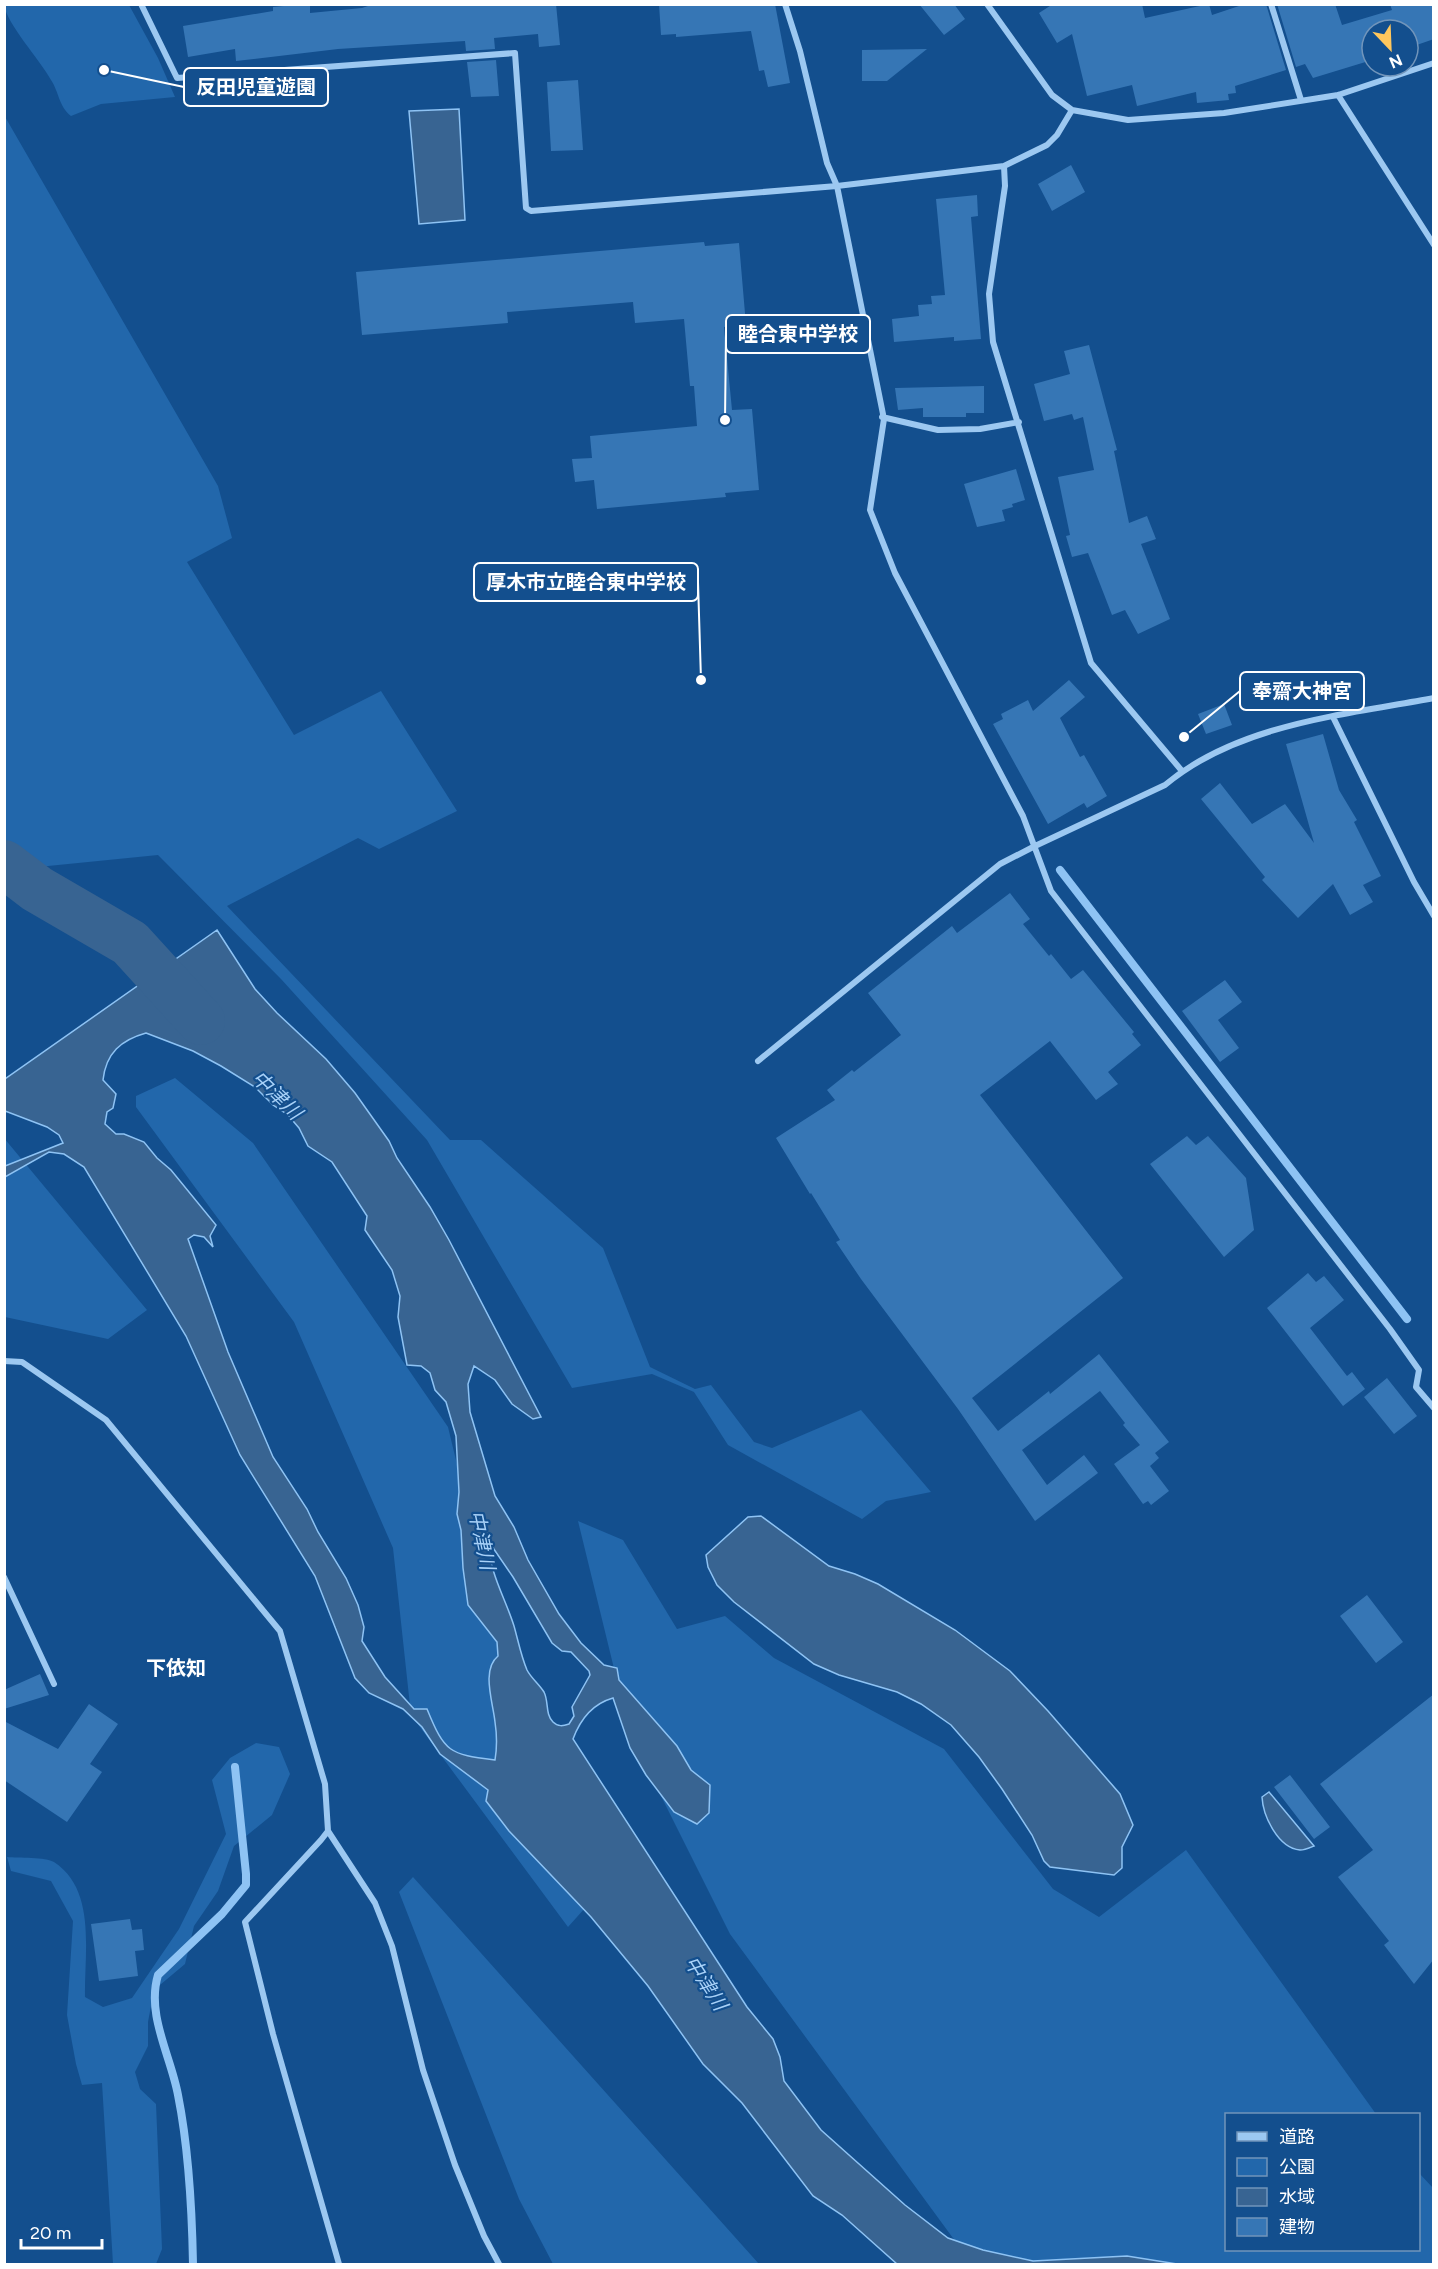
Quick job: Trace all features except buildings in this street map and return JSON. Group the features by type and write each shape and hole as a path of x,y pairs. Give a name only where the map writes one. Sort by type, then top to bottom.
{"street":[{"path":"141,4 177,78 514,53 526,208 531,211 837,186 1004,166 1047,145 1057,135 1072,110"},
{"path":"785,4 800,51 827,163 837,186 884,419 870,510 895,573 1023,816 1050,891 1390,1329 1419,1370 1416,1387 1434,1408"},
{"path":"987,4 1052,95 1072,110 1128,120 1224,113 1338,95 1434,63"},
{"path":"1271,4 1301,100"},
{"path":"1338,95 1434,245"},
{"path":"1004,166 1005,186 989,294 993,342 1091,663 1182,771"},
{"path":"882,417 938,430 980,429 1018,422"},
{"path":"758,1061 1000,864 1165,785 1207,755 1287,726 1434,698"},
{"path":"1334,717 1414,882 1434,916"},
{"path":"4,1361 22,1362 106,1420 280,1631 325,1784 328,1830 375,1904 387,1935 423,2070 454,2165 499,2265"},
{"path":"4,1577 54,1684"},
{"path":"328,1830 245,1922 273,2034 339,2265"}],"green space":[{"path":"4,5 129,5 158,58 175,97 101,104 71,116 64,108 46,72 11,22"},
{"path":"4,115 218,486 232,538 187,562 294,735 381,691 457,811 379,849 358,838 227,906 450,1140 481,1140 603,1248 650,1367 695,1389 711,1385 754,1442 772,1448 861,1410 931,1492 886,1501 862,1519 728,1445 694,1392 652,1374 572,1388 427,1140 281,979 158,855 38,867 5,842"},
{"path":"175,1078 253,1143 448,1427 526,1751 594,1898 568,1927 411,1715 393,1548 294,1322 136,1107 136,1096"},
{"path":"4,1138 147,1310 108,1339 5,1317"},
{"path":"578,1521 623,1540 677,1629 725,1616 774,1658 944,1749 1053,1889 1099,1917 1186,1850 1375,2113 1225,2113 1225,2251 1420,2251 1420,2174 1433,2188 1433,2264 972,2264 730,1934 630,1734"},
{"path":"256,1743 279,1747 290,1774 272,1815 234,1846 218,1891 194,1926 185,1964 154,1990 148,2022 148,2046 135,2072 140,2089 156,2104 162,2249 156,2264 113,2264 102,2083 82,2085 67,2015 73,1921 51,1881 11,1871 7,1857 50,1860 68,1874 77,1889 85,1924 85,1997 103,2007 132,1998 179,1929 226,1834 212,1780 230,1758"},
{"path":"413,1877 759,2264 553,2264 519,2199 399,1892"}],"water":[{"path":"459,109 465,220 419,224 409,111"},
{"path":"217,930 255,989 326,1059 355,1093 389,1141 397,1158 449,1240 541,1417 533,1419 512,1404 495,1380 474,1366 468,1384 470,1412 495,1496 514,1527 528,1560 559,1614 581,1643 604,1665 617,1668 619,1680 677,1746 691,1770 710,1785 709,1813 697,1824 674,1812 646,1775 630,1748 613,1698 599,1704 588,1714 579,1725 573,1739 747,2007 773,2039 780,2057 784,2081 821,2130 905,2205 948,2238 983,2250 1033,2261 1127,2256 1177,2264 897,2264 842,2215 813,2196 742,2103 703,2064 648,1986 591,1917 509,1831 486,1801 488,1790 440,1754 422,1727 403,1709 369,1693 355,1678 315,1576 240,1455 186,1336 84,1167 64,1154 49,1152 5,1177 5,1166 63,1143 59,1135 47,1127 5,1111 5,1079","holes":["146,1033 193,1051 255,1087 273,1105 288,1115 299,1128 308,1146 332,1162 367,1216 365,1230 392,1270 400,1296 398,1317 407,1365 421,1366 430,1373 435,1390 446,1402 456,1436 459,1492 457,1514 461,1530 468,1605 497,1642 498,1656 490,1669 489,1678 496,1732 495,1760 468,1756 450,1749 439,1735 427,1709 414,1709 385,1677 362,1641 364,1627 358,1605 346,1578 307,1509 273,1457 228,1352 188,1239 194,1235 204,1237 213,1247 210,1236 216,1225 171,1170 144,1142 124,1134 116,1134 105,1124 107,1112 113,1108 116,1094 103,1080 107,1062 122,1044","489,1542 513,1577 552,1643 562,1651 571,1652 589,1671 590,1675 572,1707 574,1716 569,1724 563,1726 555,1724 551,1719 544,1692 527,1670 495,1575"]},
{"path":"761,1516 829,1566 878,1584 955,1630 1010,1671 1120,1794 1133,1825 1122,1847 1122,1868 1114,1875 1050,1867 1044,1861 1032,1835 1002,1789 979,1757 951,1725 921,1704 897,1692 839,1675 814,1664 734,1602 717,1585 708,1567 706,1555 748,1517"},
{"path":"1269,1792 1314,1846 1300,1850 1292,1848 1285,1844 1273,1830 1265,1813 1262,1797"}],"waterway":[{"name":"中津川","path":"4,864 37,889 130,943 201,1021"},
{"path":"1060,870 1407,1319"},
{"path":"193,2264 191,2201 185,2137 175,2080 157,2020 155,1990 158,1975 222,1914 246,1885 235,1767"}],"place":[{"name":"反田児童遊園","path":"104,70"},
{"name":"睦合東中学校","path":"725,420"},
{"name":"厚木市立睦合東中学校","path":"701,680"},
{"name":"奉齋大神宮","path":"1184,737"}],"district":[{"name":"下依知","path":"176,1668"}]}
